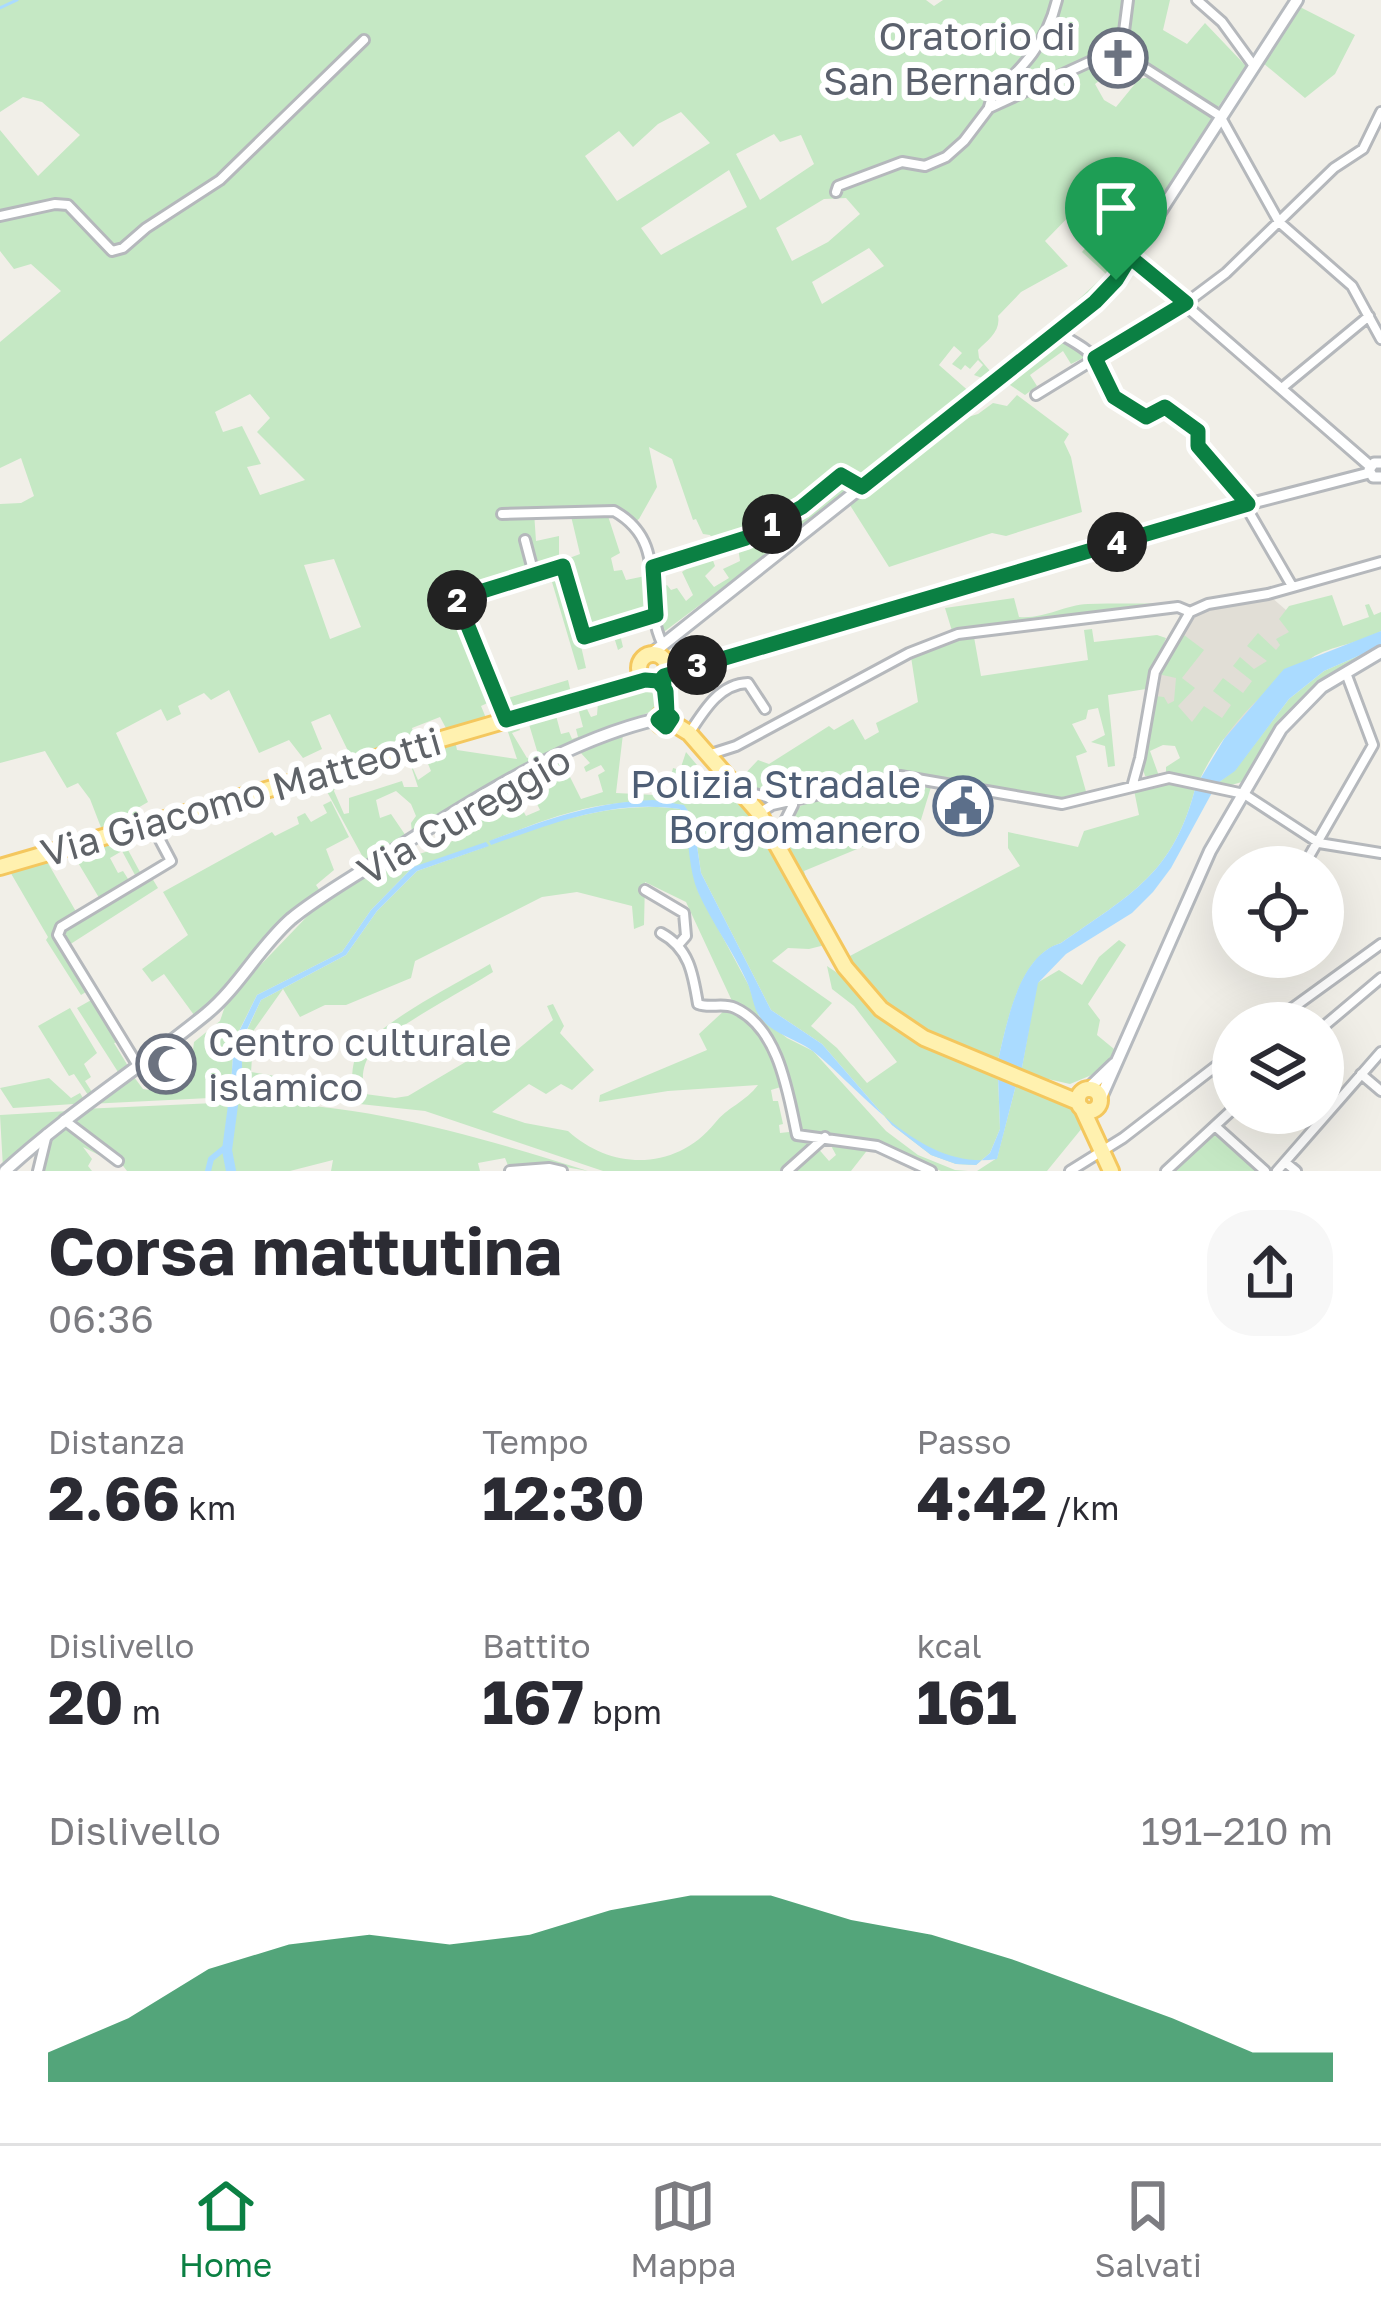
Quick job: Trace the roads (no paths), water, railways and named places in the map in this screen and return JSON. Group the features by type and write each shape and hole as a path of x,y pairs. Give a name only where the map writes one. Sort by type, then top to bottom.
{"main road":[{"path":"1087,1100 992,1067 908,1030 872,1000 845,968 761,816 689,734 665,718 658,668 862,487 1101,296 1297,0"},
{"path":"1087,1100 1120,1057 1210,851 1294,713 1381,652"},
{"name":"Via Giacomo Matteotti","path":"0,867 620,687 658,668"},
{"name":"Via Cureggio","path":"5,1171 229,993 269,940 303,910 512,779 632,726 665,718"},
{"path":"1087,1100 1111,1171"}],"street":[{"path":"836,192 838,186 902,162 925,166 964,142 992,97 1039,50 1057,0"},
{"path":"1128,0 1122,47 1129,58 1220,116 1279,222 1352,286 1380,334"},
{"path":"1197,0 1222,22 1254,66"},
{"path":"0,216 55,203 68,205 112,251 124,248 146,228 220,180 364,40"},
{"path":"988,108 1122,47"},
{"path":"1363,149 1381,112"},
{"path":"1036,395 1186,303 1226,273 1334,168 1381,140"},
{"path":"1130,257 1375,470"},
{"path":"1283,387 1369,316"},
{"path":"1058,332 1095,358 1114,397 1138,415 1146,417 1165,407 1198,431 1198,446 1246,504 1293,587"},
{"name":"Via Giacomo Matteotti","path":"658,668 701,663 1375,470"},
{"path":"653,567 746,538 802,507 841,475 862,487"},
{"path":"502,514 614,511 634,527 653,567 658,668"},
{"path":"525,541 534,574"},
{"path":"1132,788 1155,672 1190,612 1381,562"},
{"path":"457,599 563,566 584,637 656,615"},
{"path":"450,583 506,720"},
{"path":"712,759 909,653 958,634 1178,607 1190,612"},
{"path":"1317,846 1373,746 1346,673"},
{"path":"689,734 717,694 742,682 748,683 765,709"},
{"path":"1141,758 1146,783"},
{"path":"761,816 805,798 900,776 1053,804 1081,802 1169,778 1244,794 1319,843 1381,853"},
{"path":"741,791 789,803"},
{"path":"782,854 782,827 789,803"},
{"path":"137,1064 58,935 61,927 170,861 152,823"},
{"path":"645,890 684,913 686,936 679,944"},
{"path":"665,915 671,903"},
{"path":"661,933 679,944 694,975 698,1004 738,1010 778,1057 797,1135 877,1147 931,1171"},
{"path":"1301,1002 1381,944"},
{"path":"1344,1010 1381,978"},
{"path":"1277,1171 1381,1052"},
{"path":"1070,1171 1212,1067"},
{"path":"1361,1074 1381,1091"},
{"path":"64,1120 118,1161"},
{"path":"1166,1171 1212,1129"},
{"path":"38,1171 48,1133"},
{"path":"1224,1134 1265,1171"},
{"path":"788,1171 826,1136"},
{"path":"1285,1162 1296,1171"},
{"path":"510,1171 562,1171"}],"water":[{"path":"1381,631 1381,646 1324,671 1289,699 1235,771 1215,785 1199,781 1224,739 1284,669"},
{"path":"1196,785 1214,789 1171,868 1132,913 1066,954 1038,983 1021,1073 997,1064 1016,994 1034,962 1146,879 1175,840"},
{"path":"653,800 684,805 693,818 701,873 771,1010 822,1044 883,1115 814,1052 760,1017 749,986 698,892 680,809 607,810 491,845 489,841 590,808"},
{"path":"486,842 489,846 417,871 377,911 346,955 261,1000 242,1040 242,1096 230,1097 234,1042 257,995 342,952 371,910 413,867"},
{"path":"998,1075 1016,1085 997,1159 983,1159 1000,1129"},
{"path":"883,1115 943,1153 983,1159 976,1165 956,1164 931,1155 892,1125"}],"waterway":[{"path":"0,8 17,0"},
{"path":"231,1171 227,1150 236,1083"},
{"path":"208,1171 211,1159 227,1146"}],"place":[{"name":"Oratorio di San Bernardo","path":"1118,58"},
{"name":"Polizia Stradale Borgomanero","path":"963,806"},
{"name":"Centro culturale islamico","path":"166,1064"}]}
